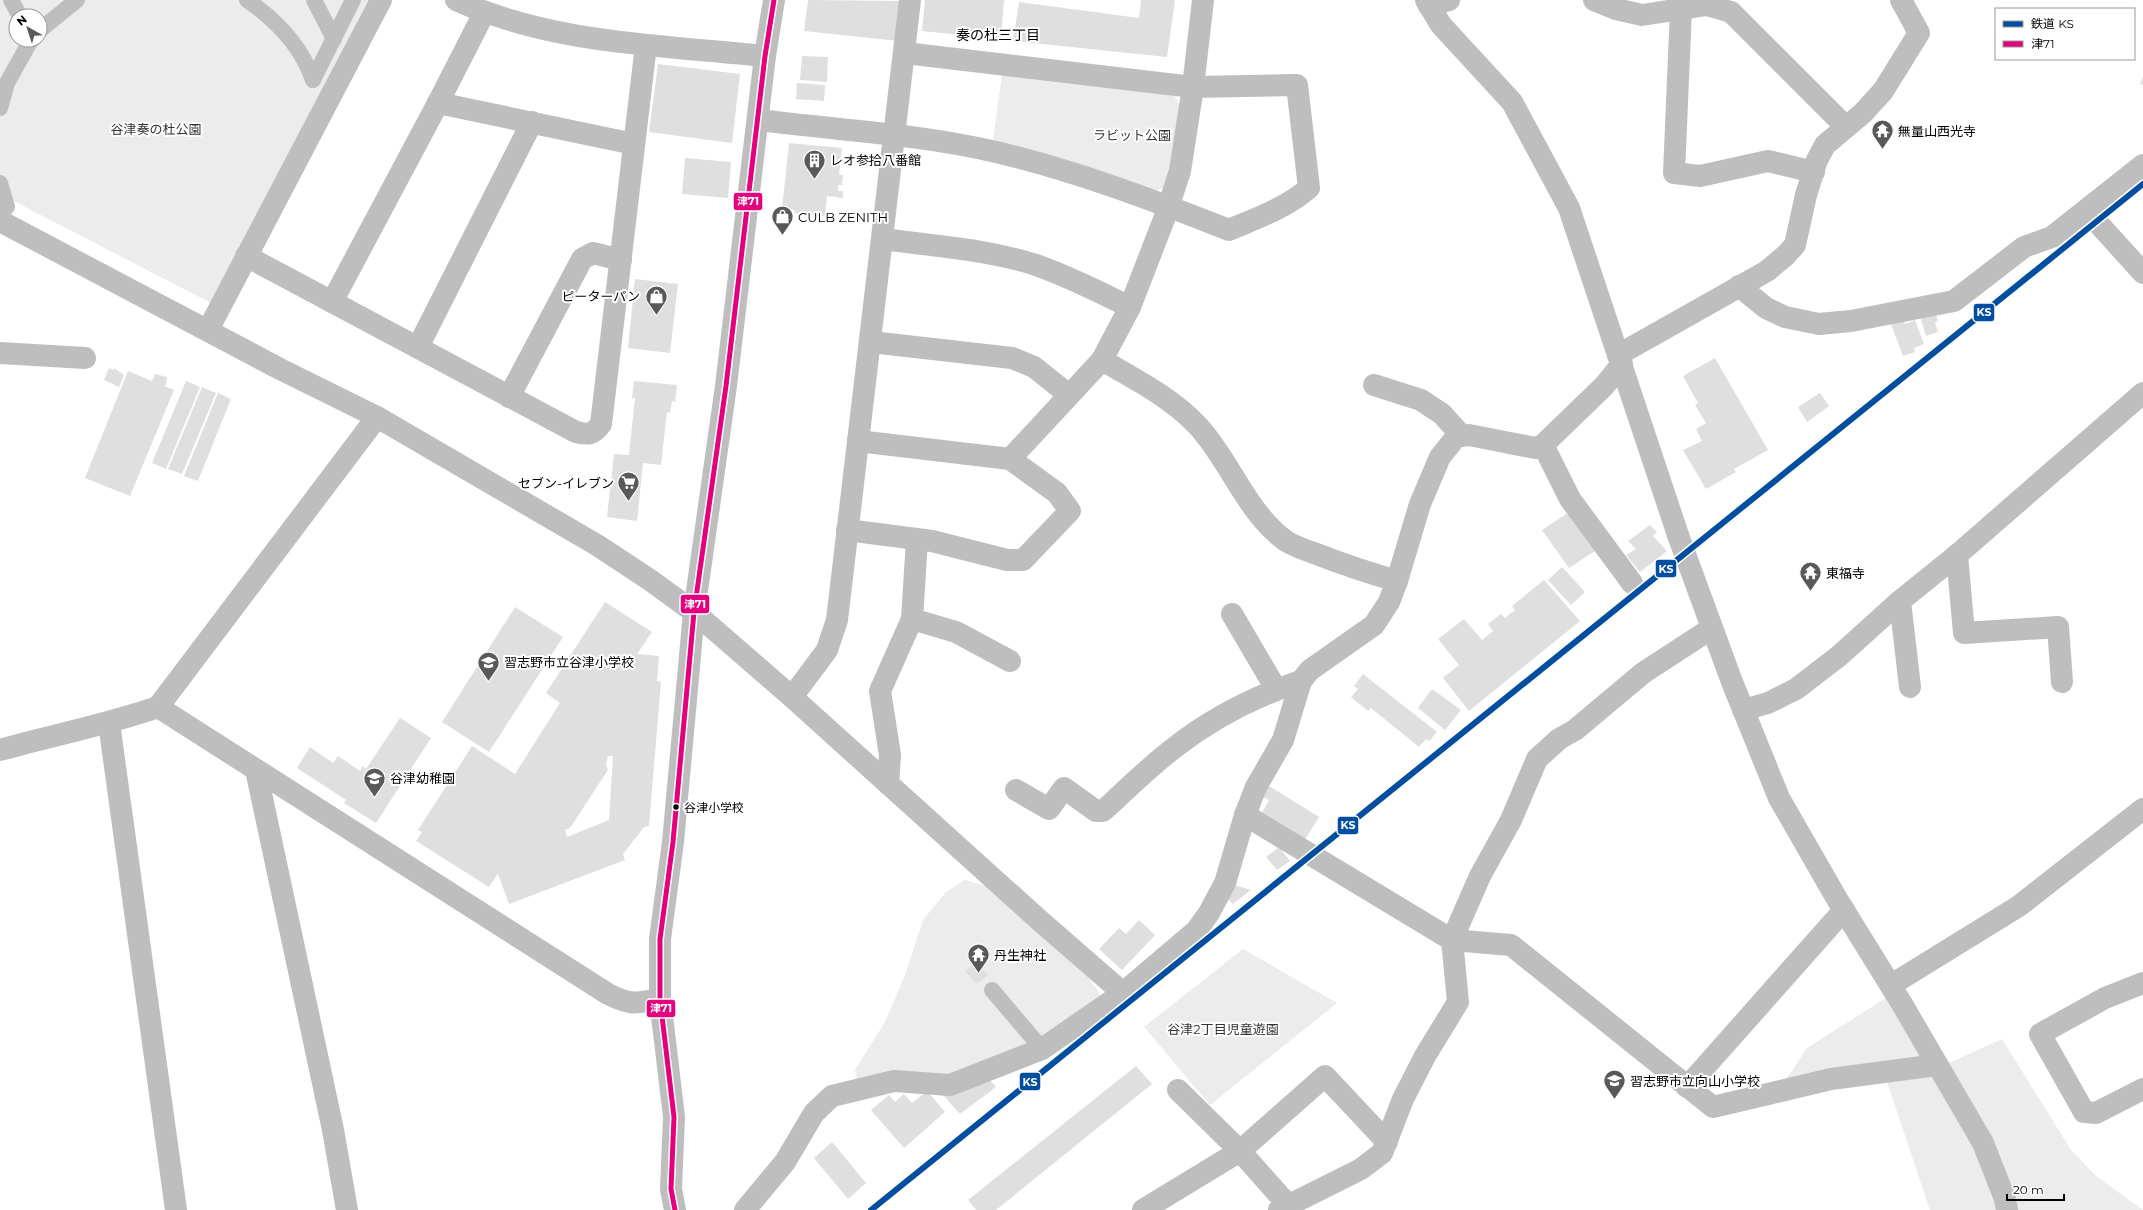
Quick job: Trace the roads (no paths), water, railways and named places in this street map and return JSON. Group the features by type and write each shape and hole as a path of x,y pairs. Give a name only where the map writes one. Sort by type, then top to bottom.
{"street":[{"path":"48,24 77,0"},
{"path":"247,0 262,10 293,41 309,66 313,80 353,0"},
{"path":"314,0 334,38"},
{"path":"208,330 381,0"},
{"path":"456,0 484,13 560,33 646,45 766,56"},
{"path":"676,1210 671,1189 674,1117 660,999 660,939 673,842 694,612 725,394 774,0"},
{"path":"792,697 827,650 837,620 871,342 910,0"},
{"path":"1010,460 1102,360 1130,307 1169,206 1180,171 1193,88 1203,0"},
{"path":"1449,0 1428,3 1441,25 1512,102 1569,208 1678,535 1743,710 1779,798 1844,910 1891,985 1983,1142 2005,1199 2007,1210"},
{"path":"1594,0 1616,9 1642,15 1707,5 1732,6 1845,126"},
{"path":"745,1210 785,1162 814,1113 832,1096 894,1081 950,1085 1042,1049 1123,993 1196,931 1209,913 1225,883 1245,815 1256,787 1283,740 1301,680 1310,670 1374,625 1389,602 1397,581 1420,504 1440,457 1456,437 1462,436 1470,436 1535,448 1543,445 1604,386 1620,360 1739,286 1767,271 1795,245 1814,172 1825,145 1845,126 1863,113 1883,91 1919,33 1901,0"},
{"path":"1681,9 1674,173 1700,176 1768,161 1814,172"},
{"path":"332,302 484,13"},
{"path":"246,256 576,432 588,435 596,431 601,424 646,45"},
{"path":"0,108 7,83 22,48"},
{"path":"759,120 894,135 948,143 1002,154 1075,173 1169,206 1229,230 1296,200 1309,188 1297,85 1193,88 905,53"},
{"path":"438,103 634,144"},
{"path":"418,348 532,122"},
{"path":"1739,286 1766,308 1784,317 1819,324 1851,321 1954,301 2024,247 2052,237 2087,211 2143,165"},
{"path":"0,183 4,214 208,330 377,417 597,545 650,580 694,612 792,697 1123,993"},
{"path":"2087,211 2143,273"},
{"path":"883,239 1000,256 1035,264 1065,276 1130,307"},
{"path":"509,397 582,259 593,253 621,260"},
{"path":"871,342 1012,358 1034,367 1069,395"},
{"path":"0,353 85,358"},
{"path":"1102,360 1167,398 1199,427 1229,468 1257,514 1270,528 1288,542 1348,567 1397,581"},
{"path":"1374,385 1421,400 1442,414 1462,436"},
{"path":"1743,710 1768,703 1796,690 1839,656 1900,601 1957,555 2143,393"},
{"path":"0,750 46,737 109,723 158,707 377,417"},
{"path":"847,530 932,541 1007,560 1023,560 1070,511 1056,493 1010,460 858,441"},
{"path":"1543,445 1570,499 1632,583"},
{"path":"888,784 890,755 880,691 912,619 917,540"},
{"path":"1957,555 1964,633 2058,627 2062,682"},
{"path":"1900,601 1910,687"},
{"path":"1232,614 1276,689"},
{"path":"912,619 956,632 1010,661"},
{"path":"1178,1090 1294,1206 1361,1169 1382,1153 1403,1099 1458,1002 1452,940 1480,876 1510,820 1537,759 1559,739 1575,730 1643,673 1712,628"},
{"path":"1016,790 1049,808 1064,788 1096,811 1103,811 1174,748 1206,725 1276,689 1301,680"},
{"path":"158,707 608,994 625,1002 638,1003 660,999"},
{"path":"109,723 176,1210"},
{"path":"256,770 333,1130 347,1210"},
{"path":"1891,985 2019,906 2143,809"},
{"path":"1245,815 1452,940 1511,945 1713,1107 1831,1079 1938,1064"},
{"path":"1687,1087 1844,910"},
{"path":"2143,983 2105,998 2040,1034 2084,1112 2096,1113 2143,1089"},
{"path":"992,990 1042,1049"},
{"path":"1142,1210 1240,1152 1325,1076 1387,1142"}],"rail line":[{"name":"KS","path":"871,1210 2143,184"}],"place":[{"name":"無量山西光寺","path":"1882,150"},
{"name":"レオ参拾八番館","path":"814,180"},
{"name":"CULB ZENITH","path":"783,236"},
{"name":"ピーターパン","path":"656,316"},
{"name":"セブン-イレブン","path":"629,502"},
{"name":"東福寺","path":"1810,592"},
{"name":"習志野市立谷津小学校","path":"488,682"},
{"name":"谷津幼稚園","path":"375,798"},
{"name":"谷津小学校","path":"676,807"},
{"name":"丹生神社","path":"979,974"},
{"name":"習志野市立向山小学校","path":"1615,1100"}],"district":[{"name":"奏の杜三丁目","path":"998,35"}],"park label":[{"name":"谷津奏の杜公園","path":"156,129"},
{"name":"ラビット公園","path":"1132,135"},
{"name":"谷津2丁目児童遊園","path":"1223,1029"}]}
